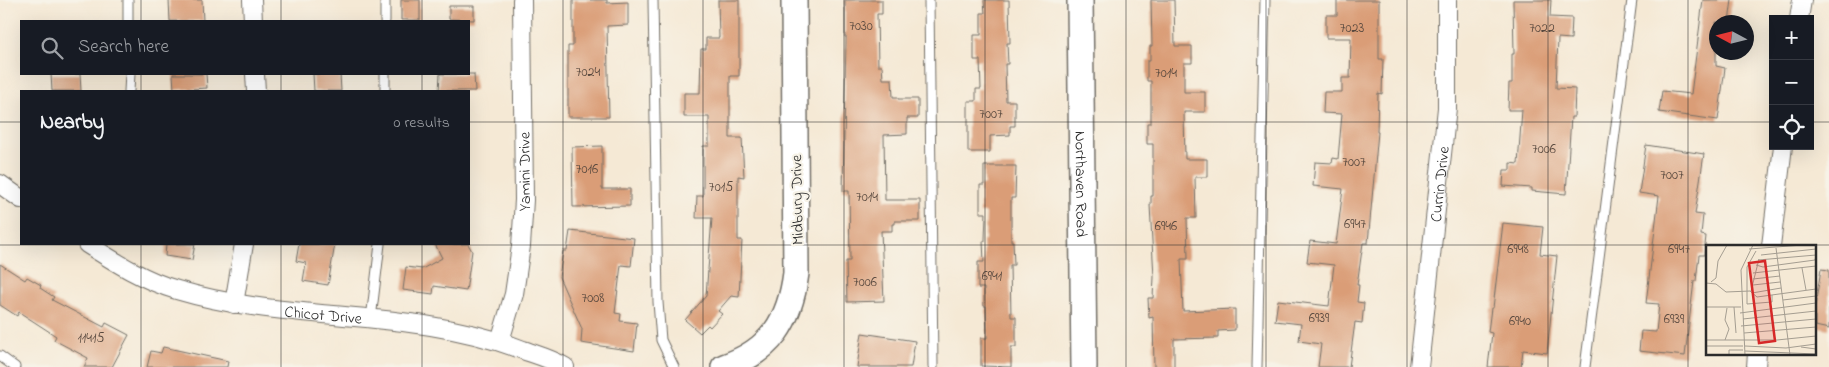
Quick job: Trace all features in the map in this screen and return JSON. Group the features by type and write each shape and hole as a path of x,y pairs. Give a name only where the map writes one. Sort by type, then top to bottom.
{"street":[{"path":"252,0 253,20"},
{"name":"Yamini Drive","path":"500,341 514,294 521,246 524,200 522,0"},
{"name":"Midbury Drive","path":"724,367 749,356 763,347 777,331 788,313 794,294 796,273 794,0"},
{"name":"Northaven Road","path":"1080,0 1084,367"},
{"name":"Currin Drive","path":"1419,367 1447,108 1448,0"},
{"path":"1800,15 1802,0"},
{"path":"255,75 256,90"},
{"path":"1771,245 1783,150"},
{"path":"0,184 20,198"},
{"name":"Chicot Drive","path":"88,245 139,275 176,290 234,304 429,324 500,341 565,367"},
{"path":"234,304 244,245"},
{"path":"1756,367 1757,354"}],"lane":[{"path":"128,0 128,20"},
{"path":"384,0 385,20"},
{"path":"653,0 658,302 662,340 674,367"},
{"path":"929,0 932,367"},
{"path":"1257,367 1265,0"},
{"path":"1585,367 1632,0"},
{"path":"129,90 130,75"},
{"path":"385,75 385,90"},
{"path":"371,319 380,245"},
{"path":"0,356 15,367"}],"building":[{"path":"169,0 202,0 203,20 170,20"},
{"path":"401,0 420,0 420,20 401,20"},
{"path":"573,0 607,0 607,3 628,2 628,25 607,26 609,117 568,117 568,46 573,46"},
{"path":"718,0 739,0 739,76 730,76 730,138 742,138 744,177 738,176 738,240 742,240 739,297 731,296 718,311 722,314 710,327 708,325 700,333 685,320 706,296 712,218 696,218 697,196 703,196 703,146 709,146 709,117 684,117 684,93 700,93 701,49 706,49 706,38 719,38"},
{"path":"845,0 882,0 882,14 877,14 878,66 882,66 883,79 892,79 893,97 898,97 898,99 918,99 918,118 907,118 907,134 884,135 885,200 920,200 920,221 895,221 895,224 892,224 892,231 881,231 884,301 847,302 846,261 850,261 849,191 843,191"},
{"path":"984,0 1009,0 1010,43 1007,43 1008,64 1005,64 1006,101 1015,101 1015,126 1010,126 1010,135 990,136 990,152 968,152 968,101 976,101 976,89 981,89 980,60 974,60 974,35 981,35 981,13 985,13"},
{"path":"1151,0 1174,0 1175,46 1192,46 1192,63 1184,63 1184,92 1205,92 1205,112 1184,112 1185,159 1207,159 1207,177 1195,177 1196,218 1187,218 1188,259 1181,259 1183,311 1235,309 1235,330 1218,331 1218,338 1174,339 1174,367 1154,367 1153,317 1149,318 1148,298 1153,298 1154,277 1150,205 1151,196 1153,196 1153,144 1147,144 1147,123 1151,123 1151,81 1147,81 1147,61 1150,61 1150,46 1152,46"},
{"path":"1337,0 1379,0 1379,59 1383,59 1382,94 1378,93 1378,132 1368,243 1363,243 1357,285 1359,285 1357,302 1364,303 1362,323 1355,322 1349,367 1318,367 1321,344 1299,341 1301,324 1275,321 1278,300 1329,306 1334,265 1307,262 1310,241 1336,244 1343,189 1313,186 1315,162 1332,163 1333,158 1338,159 1342,114 1323,113 1324,92 1342,92 1342,78 1350,78 1351,38 1326,38 1326,15 1337,15"},
{"path":"1513,0 1551,0 1550,17 1572,18 1571,39 1558,38 1556,88 1575,89 1574,117 1571,117 1566,194 1532,191 1532,188 1503,186 1504,170 1510,170 1510,163 1518,164 1522,110 1508,110 1509,83 1512,83 1512,54 1514,54"},
{"path":"1703,0 1732,0 1730,15 1709,15 1709,60 1716,60 1716,66 1725,68 1718,120 1659,112 1662,91 1691,94"},
{"path":"449,6 474,6 474,20 449,19"},
{"path":"474,74 475,91 439,90 440,75"},
{"path":"51,75 80,75 81,90 52,90"},
{"path":"173,75 206,75 207,88 174,90"},
{"path":"313,75 340,75 341,90 314,90"},
{"path":"1646,145 1704,154 1695,214 1703,215 1701,235 1706,236 1704,255 1699,255 1696,281 1694,281 1685,356 1639,351 1641,331 1656,332 1659,304 1646,303 1659,196 1639,193"},
{"path":"602,146 602,189 630,189 630,206 573,207 572,147"},
{"path":"984,166 1016,166 1015,198 1011,198 1011,241 1013,241 1014,265 1010,265 1011,317 1016,317 1016,347 1011,347 1011,367 981,366 981,338 987,338 984,288 978,288 978,262 984,262 983,241 985,241 986,213 980,213 980,185 984,185"},
{"path":"1503,223 1543,227 1540,254 1557,256 1547,353 1523,350 1521,367 1488,367 1492,333 1488,332 1491,308 1493,308"},
{"path":"570,231 634,238 631,266 621,265 615,313 621,314 620,321 637,323 634,351 581,343 582,329 559,277 563,251 567,251"},
{"path":"166,245 195,245 192,260 165,256"},
{"path":"299,245 335,245 328,285 303,281 306,263 296,261"},
{"path":"436,245 469,245 472,251 466,291 434,286 433,294 403,290 406,267 422,269 442,258"},
{"path":"0,264 25,280 27,277 41,285 40,288 54,297 52,300 104,327 106,323 129,335 112,367 84,367 88,358 54,340 56,336 19,312 17,316 0,305"},
{"path":"1821,269 1829,270 1829,329 1816,326 1816,301"},
{"path":"862,333 915,341 911,367 857,367"},
{"path":"163,347 228,361 227,367 147,367 151,351 161,353"}]}
